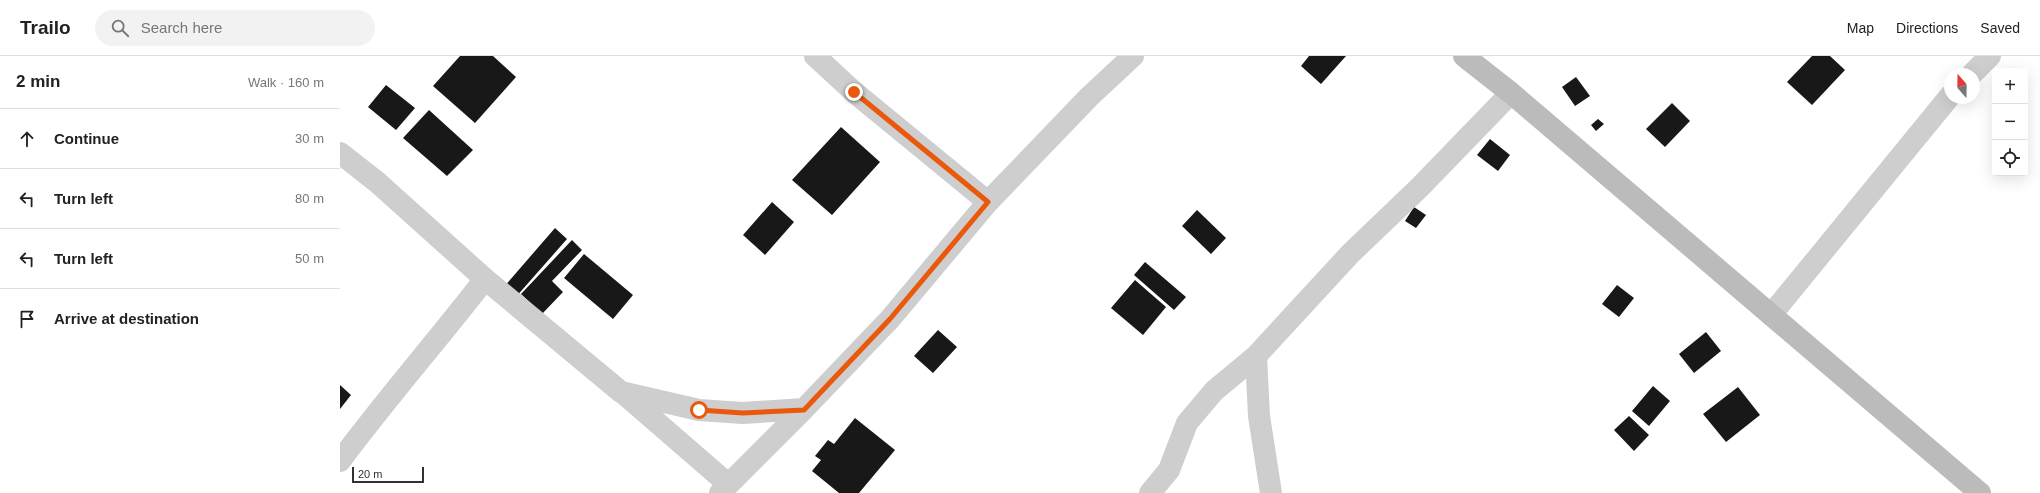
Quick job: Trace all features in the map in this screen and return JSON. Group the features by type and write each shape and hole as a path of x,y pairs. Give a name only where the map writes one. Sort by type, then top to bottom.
{"main road":[{"path":"1464,56 1511,93 1980,493"}],"street":[{"path":"815,56 854,92 988,202"},
{"path":"340,153 377,182 485,279 621,392 724,489 804,410 890,319 988,202 1089,97 1133,56"},
{"path":"1978,68 1990,56"},
{"path":"1150,493 1169,470 1187,423 1214,392 1256,356 1350,254 1420,187 1511,93"},
{"path":"1771,315 1944,103"},
{"path":"340,461 398,386 446,330 485,279"},
{"path":"1256,356 1259,416 1271,493"},
{"path":"621,392 699,410 743,413 804,410"}],"building":[{"path":"460,56 493,56 516,77 475,123 433,86"},
{"path":"1309,56 1346,56 1321,84 1301,66"},
{"path":"1812,56 1830,56 1845,70 1812,105 1787,82"},
{"path":"1576,77 1590,96 1575,106 1562,87"},
{"path":"386,85 415,108 396,130 368,107"},
{"path":"1672,103 1690,121 1665,147 1646,129"},
{"path":"429,110 473,150 447,176 403,138"},
{"path":"1598,119 1604,124 1596,131 1591,125"},
{"path":"841,127 880,162 832,215 792,180"},
{"path":"1490,139 1510,155 1498,171 1477,155"},
{"path":"772,202 794,222 765,255 743,235"},
{"path":"1414,207 1426,215 1416,228 1405,221"},
{"path":"1197,210 1226,238 1211,254 1182,226"},
{"path":"555,228 567,239 515,298 503,288"},
{"path":"572,240 582,250 552,281 563,292 542,314 521,294"},
{"path":"584,254 633,295 613,319 564,278"},
{"path":"1145,262 1186,297 1174,310 1134,275"},
{"path":"1135,280 1166,307 1143,335 1111,308"},
{"path":"1617,285 1634,298 1619,317 1602,304"},
{"path":"938,330 957,347 933,373 914,356"},
{"path":"1706,332 1721,351 1694,373 1679,354"},
{"path":"340,385 351,395 340,409"},
{"path":"1653,386 1670,401 1649,426 1632,411"},
{"path":"1738,387 1760,415 1726,442 1703,414"},
{"path":"1629,416 1649,435 1634,451 1614,430"},
{"path":"855,418 895,450 859,493 839,493 812,471 821,460 815,456 828,440 834,444"}],"route":[{"path":"699,410 743,413 804,410 890,319 988,202 854,92"}]}
